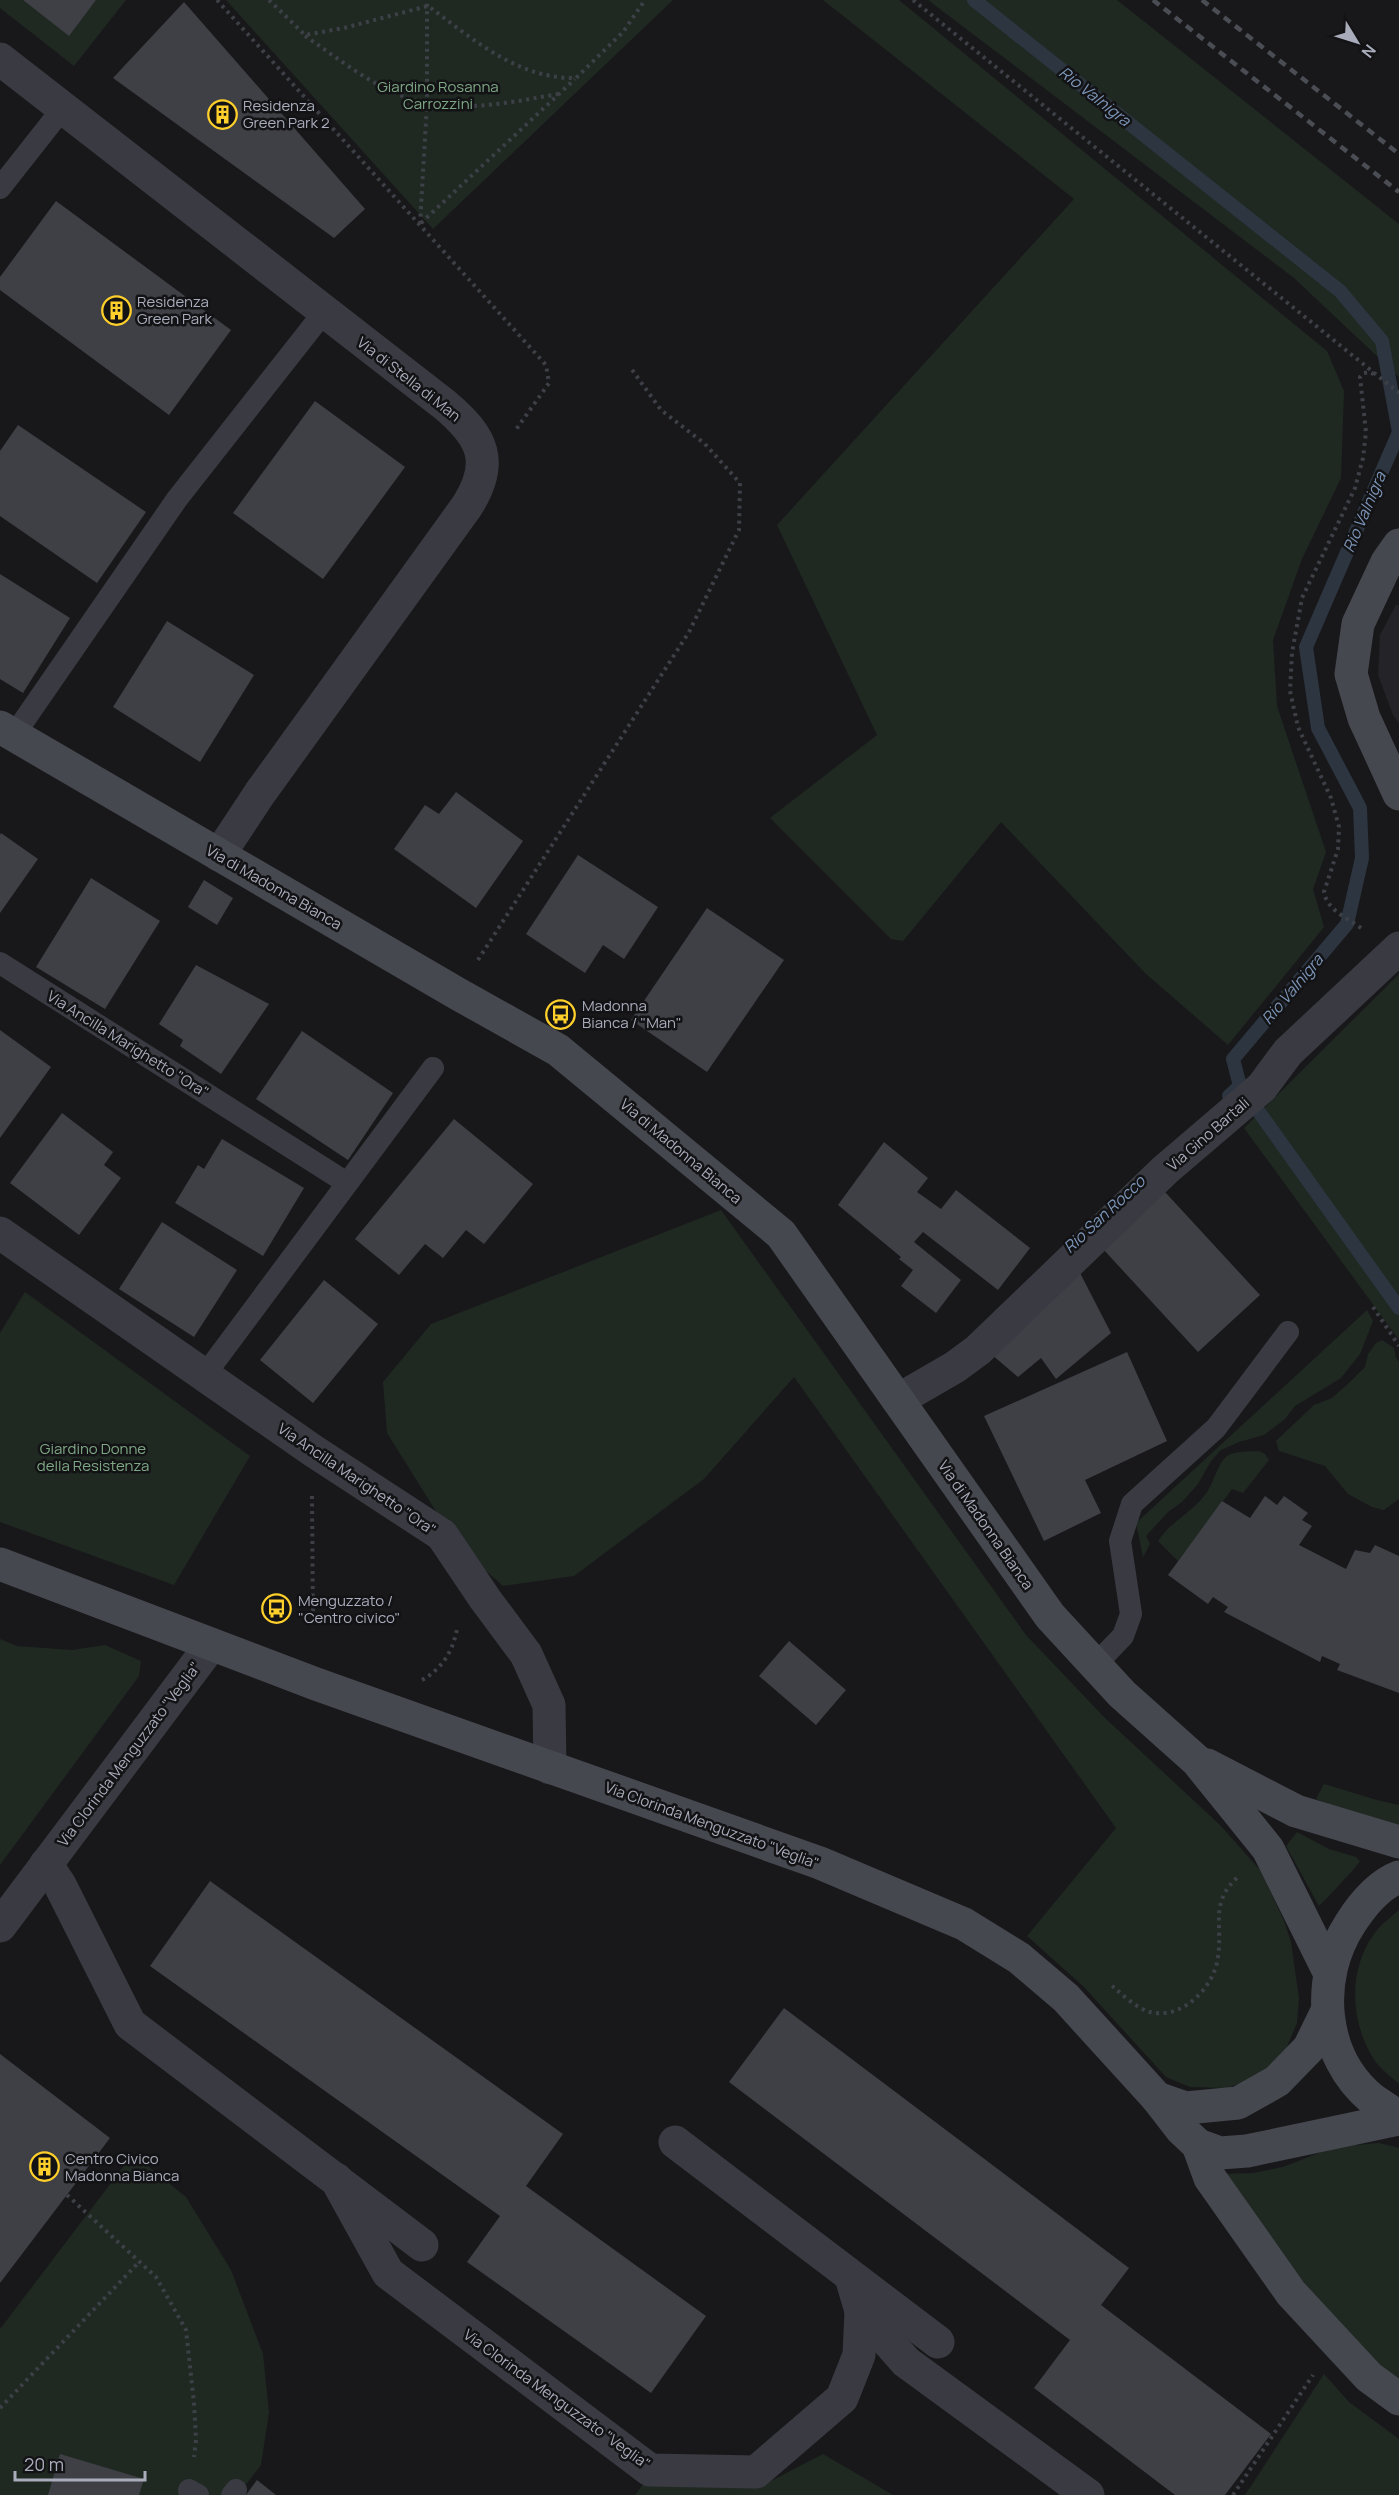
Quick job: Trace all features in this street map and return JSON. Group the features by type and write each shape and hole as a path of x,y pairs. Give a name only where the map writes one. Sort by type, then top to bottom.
{"main road":[{"path":"1399,546 1387,562 1358,624 1351,674 1364,718 1399,794"},
{"name":"Via di Madonna Bianca","path":"7,731 558,1050 781,1234 1050,1616 1122,1694 1197,1761 1268,1849 1329,1972"},
{"name":"Via Clorinda Menguzzato \"Veglia\"","path":"0,1564 211,1645 820,1863 964,1924 1019,1958 1066,1998 1181,2129 1198,2145"},
{"name":"Via di Madonna Bianca","path":"1197,1761 1296,1811 1399,1842"},
{"path":"1399,1877 1391,1880 1362,1905 1340,1939 1329,1972 1327,2011 1334,2044 1349,2073 1371,2098 1399,2118"},
{"name":"Via Clorinda Menguzzato \"Veglia\"","path":"1156,2098 1186,2108 1238,2103 1277,2082 1309,2048 1327,2011"},
{"path":"1198,2145 1220,2152 1247,2151 1399,2118"},
{"path":"1198,2145 1210,2178 1291,2293 1370,2377 1399,2398"}],"street":[{"name":"Via di Stella di Man","path":"0,59 464,421 481,448"},
{"path":"219,855 260,793 467,507 481,480 484,463 481,448"},
{"name":"Via Gino Bartali","path":"898,1400 955,1367 978,1350 1165,1170 1262,1087 1288,1052 1399,948"},
{"name":"Via Ancilla Marighetto \"Ora\"","path":"0,1233 204,1376 442,1536 531,1664 549,1705 550,1768"},
{"name":"Via Clorinda Menguzzato \"Veglia\"","path":"0,1926 211,1645"},
{"name":"Via Clorinda Menguzzato \"Veglia\"","path":"46,1864 69,1902 130,2024 422,2245"},
{"path":"675,2142 938,2342"},
{"name":"Via Clorinda Menguzzato \"Veglia\"","path":"336,2179 388,2273 650,2470 756,2472 842,2398 859,2355 861,2311 851,2277"},
{"name":"Via Clorinda Menguzzato \"Veglia\"","path":"861,2311 906,2362 1088,2495"}],"lane":[{"path":"0,188 63,108"},
{"path":"7,731 177,499 324,312"},
{"name":"Via Ancilla Marighetto \"Ora\"","path":"0,963 347,1183"},
{"path":"204,1376 433,1068"},
{"path":"1095,1665 1123,1636 1131,1614 1120,1541 1132,1504 1216,1428 1288,1332"}],"path":[{"path":"217,0 539,354 549,372 549,383 544,393 517,430 481,448"},
{"path":"269,0 305,35 358,73 406,98 427,104 492,106 558,94"},
{"path":"420,224 427,104 427,0"},
{"path":"420,224 623,32 645,0"},
{"path":"913,0 1399,393"},
{"path":"305,35 344,28 428,6"},
{"path":"428,6 501,58 531,72 554,78 576,78"},
{"path":"458,994 689,632 739,530 740,483 705,444 661,410 630,367"},
{"path":"1329,905 1362,928"},
{"path":"1372,1307 1399,1346"},
{"path":"312,1450 313,1622"},
{"path":"419,1681 431,1675 444,1662 453,1647 457,1630 455,1619"},
{"path":"1105,1980 1148,2012 1165,2014 1183,2008 1199,1995 1212,1976 1218,1957 1219,1905 1229,1885 1247,1869"},
{"path":"67,2195 156,2277 186,2330 196,2440 194,2492"},
{"path":"0,2408 140,2262"},
{"path":"1233,2495 1315,2371"}],"shaded area":[{"path":"1396,605 1399,605 1399,723 1393,715 1378,675 1380,635"}],"green space":[{"path":"0,0 23,0 69,35 96,0 126,0 74,66 0,8"},
{"name":"Giardino Rosanna Carrozzini","path":"226,0 673,0 433,229"},
{"path":"823,0 899,0 1327,351 1344,391 1341,478 1302,559 1273,640 1277,706 1326,852 1313,889 1324,927 1228,1045 1146,974 1001,822 903,941 891,939 770,818 877,735 777,525 1074,199"},
{"path":"928,0 1117,0 1399,224 1399,377 1294,278"},
{"path":"1399,974 1399,1340 1244,1128"},
{"path":"721,1210 1026,1635 1104,1717 1220,1825 1261,1871 1291,1942 1299,1998 1297,2023 1286,2049 1273,2064 1255,2078 1227,2088 1190,2087 1166,2077 1083,1986 1027,1936 1116,1828 794,1377 704,1479 574,1576 503,1586 457,1545 387,1433 383,1382 431,1324"},
{"name":"Giardino Donne della Resistenza","path":"25,1292 250,1456 174,1585 0,1522 0,1333"},
{"path":"1367,1310 1373,1321 1360,1354 1341,1378 1295,1406 1285,1419 1264,1435 1221,1450 1211,1461 1198,1484 1146,1536 1150,1544 1143,1557 1136,1523"},
{"path":"1382,1340 1394,1348 1399,1362 1399,1499 1384,1510 1372,1507 1348,1494 1325,1466 1279,1451 1276,1441 1314,1405 1332,1398 1350,1382 1365,1367 1368,1354 1376,1343"},
{"path":"1259,1451 1269,1460 1243,1493 1232,1489 1178,1561 1158,1541 1163,1534 1204,1496 1227,1456"},
{"path":"0,1639 17,1646 72,1650 105,1645 141,1661 139,1676 0,1865"},
{"path":"1324,1784 1399,1805 1399,1828 1347,1814 1316,1799"},
{"path":"1297,1832 1329,1849 1356,1857 1360,1861 1319,1906 1286,1846"},
{"path":"1399,1910 1399,2084 1377,2064 1366,2046 1356,2012 1355,1994 1361,1960 1368,1944 1380,1926"},
{"path":"1379,2143 1399,2148 1399,2384 1348,2339 1219,2174 1253,2173 1283,2167 1334,2147"},
{"path":"133,2154 186,2197 231,2270 263,2354 269,2412 261,2465 238,2495 0,2495 0,2329"},
{"path":"1324,2374 1349,2402 1399,2439 1399,2495 1245,2495"},
{"path":"823,2454 893,2495 635,2495 644,2483 767,2483"}],"building":[{"path":"23,0 96,0 69,36"},
{"name":"Residenza Green Park 2","path":"184,2 365,209 334,238 113,78"},
{"name":"Residenza Green Park","path":"56,201 231,330 169,415 0,290 0,277"},
{"path":"315,401 405,467 323,579 233,513"},
{"path":"18,425 146,512 97,583 0,516 0,451"},
{"path":"0,574 70,618 23,693 0,679"},
{"path":"167,621 254,675 200,762 113,707"},
{"path":"456,792 523,841 476,908 394,849 425,805 439,814"},
{"path":"1,833 38,859 0,913 0,835"},
{"path":"578,855 658,907 624,959 603,945 585,973 526,934"},
{"path":"91,878 160,921 105,1009 36,967"},
{"path":"204,880 233,898 217,925 188,907"},
{"path":"707,908 784,960 707,1072 631,1020"},
{"path":"196,965 269,1004 221,1074 180,1046 183,1040 159,1024"},
{"path":"0,1030 51,1067 0,1138"},
{"path":"302,1031 393,1093 348,1160 256,1099"},
{"path":"62,1113 113,1152 104,1165 121,1178 79,1235 10,1183"},
{"path":"454,1119 533,1184 484,1244 466,1230 443,1258 425,1244 399,1275 355,1239"},
{"path":"222,1139 304,1188 263,1256 175,1203 198,1165 204,1169"},
{"path":"884,1142 928,1178 917,1192 941,1209 956,1190 1030,1248 998,1290 923,1232 914,1242 961,1280 936,1313 901,1286 913,1270 899,1259 901,1257 838,1205"},
{"path":"1165,1192 1260,1295 1198,1352 1103,1249"},
{"path":"162,1222 237,1270 194,1337 119,1289"},
{"path":"1078,1269 1111,1333 1056,1379 1041,1358 1018,1377 991,1354"},
{"path":"324,1280 378,1324 313,1403 260,1360"},
{"path":"1127,1352 1167,1441 1085,1480 1101,1513 1044,1541 984,1416"},
{"path":"1265,1496 1277,1505 1284,1496 1308,1513 1302,1520 1312,1526 1299,1545 1346,1569 1355,1550 1370,1553 1375,1545 1399,1556 1399,1693 1337,1670 1340,1664 1322,1656 1320,1662 1224,1612 1228,1607 1213,1597 1208,1604 1168,1575 1222,1501 1250,1518"},
{"path":"789,1641 846,1690 816,1725 759,1676"},
{"path":"210,1881 563,2134 526,2186 706,2316 651,2393 467,2262 500,2216 150,1966"},
{"path":"784,2008 1129,2268 1101,2305 1271,2434 1225,2495 1175,2495 1034,2388 1070,2340 729,2082"},
{"name":"Centro Civico Madonna Bianca","path":"0,2054 110,2138 0,2283"},
{"path":"60,2454 144,2479 139,2495 48,2495"},
{"path":"257,2480 276,2495 246,2495"}],"waterway":[{"name":"Rio Valnigra","path":"974,0 1340,291 1382,341 1399,432 1306,647 1318,728 1360,808 1362,858 1347,924 1233,1059 1240,1086 1229,1096"},
{"name":"Rio Valnigra","path":"1259,1112 1399,1308"}],"railway":[{"path":"1153,0 1399,192"},
{"path":"1202,0 1399,154"}],"place":[{"name":"Residenza Green Park 2","path":"222,114"},
{"name":"Residenza Green Park","path":"116,310"},
{"name":"Madonna Bianca / \"Man\"","path":"561,1014"},
{"name":"Menguzzato / \"Centro civico\"","path":"277,1609"},
{"name":"Centro Civico Madonna Bianca","path":"44,2167"}],"water label":[{"name":"Rio San Rocco","path":"1104,1214"}]}
